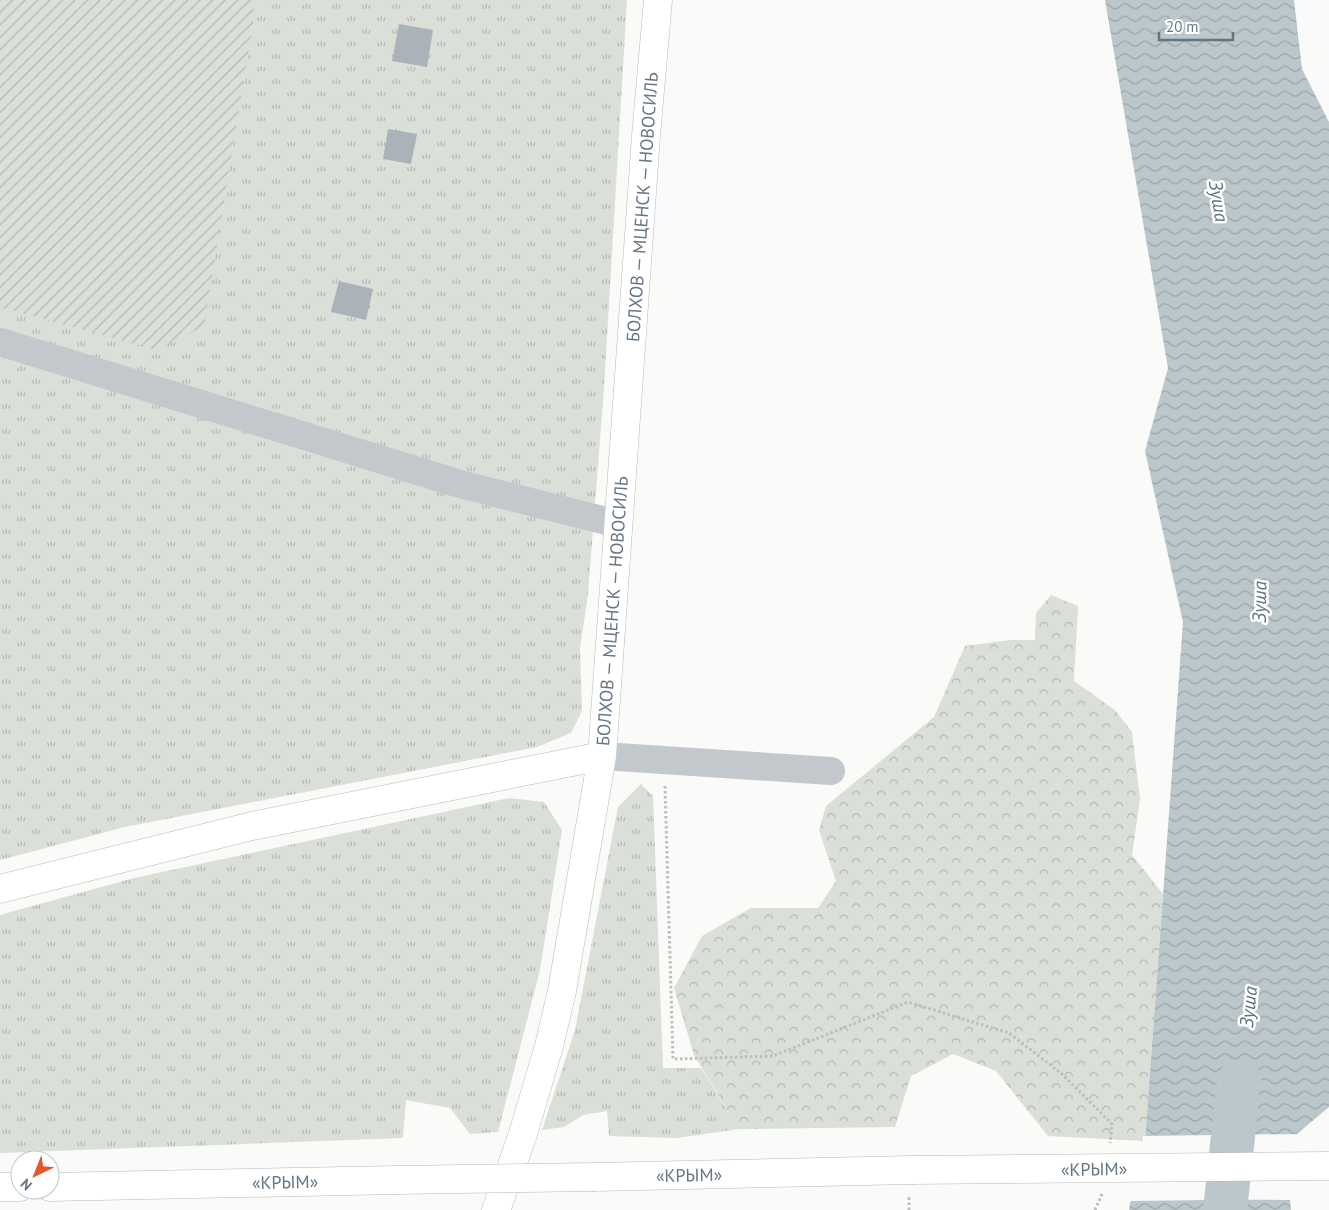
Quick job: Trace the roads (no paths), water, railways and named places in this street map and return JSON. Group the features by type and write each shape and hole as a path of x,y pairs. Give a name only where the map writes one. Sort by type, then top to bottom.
{"main road":[{"name":"БОЛХОВ — МЦЕНСК — НОВОСИЛЬ","path":"496,1210 523,1134 549,1046 560,1000 602,756 646,136 658,0"},
{"path":"0,890 252,826 602,756"},
{"name":"«КРЫМ»","path":"60,1186 911,1170 1329,1166"}],"lane":[{"path":"0,342 460,484 618,524"},
{"path":"602,756 831,771"}],"water":[{"path":"1105,0 1294,0 1302,69 1329,122 1329,1107 1292,1138 1145,1141 1183,622 1145,451 1168,368"},
{"path":"1131,1198 1290,1200 1291,1210 1129,1210"}],"waterway":[{"name":"Зуша","path":"1225,1210 1239,1081"}]}
